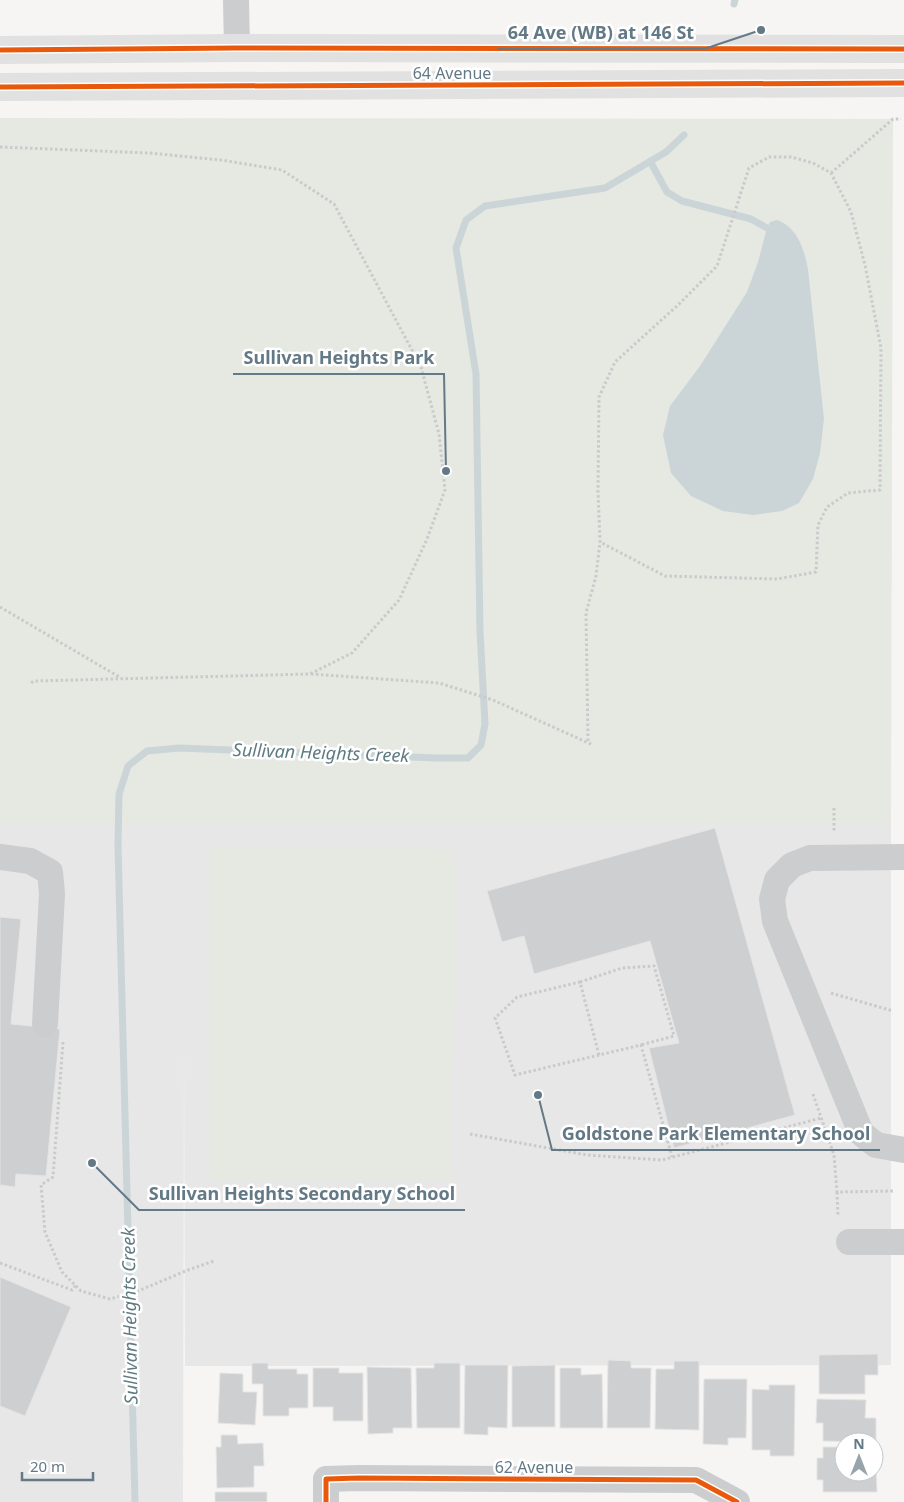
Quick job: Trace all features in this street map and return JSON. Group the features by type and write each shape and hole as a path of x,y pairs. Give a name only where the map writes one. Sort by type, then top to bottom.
{"main road":[{"name":"64 Avenue","path":"0,50 237,48 904,49"},
{"path":"42,87 76,70 201,67 225,62 237,48"},
{"name":"64 Avenue","path":"0,87 904,83"}],"street":[{"path":"236,0 237,48"},
{"path":"0,856 30,860 50,872 54,1030"},
{"path":"904,857 810,858 792,864 777,880 772,899 775,921 861,1134 876,1145 904,1150"},
{"path":"849,1242 904,1242"},
{"name":"62 Avenue","path":"326,1491 631,1491 696,1480 737,1502"}],"path":[{"path":"831,173 893,119 901,119"},
{"path":"0,147 149,153 221,160 282,170 334,204 421,367 439,434 445,490 427,539 399,600 352,653 310,674"},
{"path":"588,741 586,613 596,576 600,542 598,492 599,397 616,362 678,306 717,266 750,168 769,157 791,157 813,163 831,173 851,212 865,264 880,348 880,490 848,493 827,507 818,525 816,572 777,579 665,576 600,542"},
{"path":"0,607 121,679"},
{"path":"29,684 34,682 310,674 439,683 470,691 493,700 588,741 593,745"},
{"path":"834,808 834,839"},
{"path":"654,966 674,1036 641,1045 515,1075 495,1018 517,997 580,982 622,968 654,966"},
{"path":"580,982 599,1055"},
{"path":"827,992 893,1010"},
{"path":"54,1030 53,1177 41,1185 45,1232 62,1272 81,1291 110,1299 138,1291 214,1261"},
{"path":"641,1045 672,1157"},
{"path":"813,1094 834,1154 838,1215"},
{"path":"470,1134 587,1155 662,1160 821,1118"},
{"path":"837,1192 893,1191"},
{"path":"0,1263 72,1290 76,1286"}],"shaded area":[{"path":"0,118 893,119 891,824 0,824"},
{"path":"777,220 790,228 799,240 808,269 824,419 820,453 813,479 799,503 782,511 753,515 723,511 691,496 671,473 663,435 670,406 700,366 747,292 758,262 767,228 770,222"},
{"path":"0,824 891,824 891,1365 185,1366 184,1039 183,1502 0,1502"},
{"path":"210,847 454,849 452,1180 209,1179"}],"building":[{"path":"715,828 795,1115 674,1148 649,1048 679,1043 650,941 534,974 524,936 502,942 487,891"},
{"path":"0,917 21,919 11,1024 60,1029 46,1176 16,1174 15,1187 0,1185"},
{"path":"0,1277 71,1307 25,1416 0,1406"},
{"path":"878,1354 878,1375 865,1375 865,1394 819,1394 819,1355"},
{"path":"608,1360 631,1361 631,1368 651,1368 650,1428 607,1428"},
{"path":"674,1361 699,1361 699,1430 655,1429 656,1369 674,1369"},
{"path":"252,1363 268,1363 268,1369 297,1369 297,1374 308,1374 308,1408 289,1408 289,1416 263,1416 263,1384 252,1384"},
{"path":"434,1363 460,1363 460,1428 417,1428 416,1368 434,1368"},
{"path":"465,1365 508,1365 507,1428 488,1427 488,1435 464,1434"},
{"path":"555,1365 555,1427 512,1427 512,1366"},
{"path":"367,1367 411,1368 412,1428 393,1428 393,1433 368,1434"},
{"path":"313,1368 339,1368 339,1373 363,1373 363,1421 333,1421 333,1407 313,1407"},
{"path":"560,1368 581,1368 581,1375 602,1374 603,1428 560,1428"},
{"path":"220,1373 243,1374 243,1392 257,1392 255,1425 218,1423"},
{"path":"704,1379 747,1379 746,1438 728,1438 728,1445 703,1444"},
{"path":"769,1385 795,1385 794,1456 770,1456 770,1450 752,1450 752,1389 769,1390"},
{"path":"817,1399 866,1400 865,1418 876,1418 876,1432 834,1432 834,1441 823,1441 823,1423 816,1423"},
{"path":"221,1435 237,1435 238,1444 263,1443 264,1466 254,1466 254,1487 217,1488 216,1447 221,1447"},
{"path":"823,1447 834,1447 834,1482 877,1482 877,1492 823,1492 823,1480 817,1480 817,1458 823,1458"},
{"path":"215,1492 267,1492 267,1502 215,1502"}],"waterway":[{"name":"Sullivan Heights Creek","path":"734,4 735,0"},
{"name":"Sullivan Heights Creek","path":"135,1502 118,845 119,794 128,766 147,751 179,748 468,758 481,745 485,724 480,631 476,374 456,248 466,220 485,206 605,188 666,152 684,135"},
{"path":"650,161 667,192 682,201 751,219 767,228"}],"cycle path":[{"path":"0,50 237,48 904,49"},
{"path":"0,87 904,83"},
{"path":"326,1502 326,1479 359,1478 696,1480 737,1502"}],"place":[{"name":"64 Ave (WB) at 146 St","path":"761,30"},
{"name":"Sullivan Heights Park","path":"446,471"},
{"name":"Goldstone Park Elementary School","path":"538,1095"},
{"name":"Sullivan Heights Secondary School","path":"92,1163"}]}
